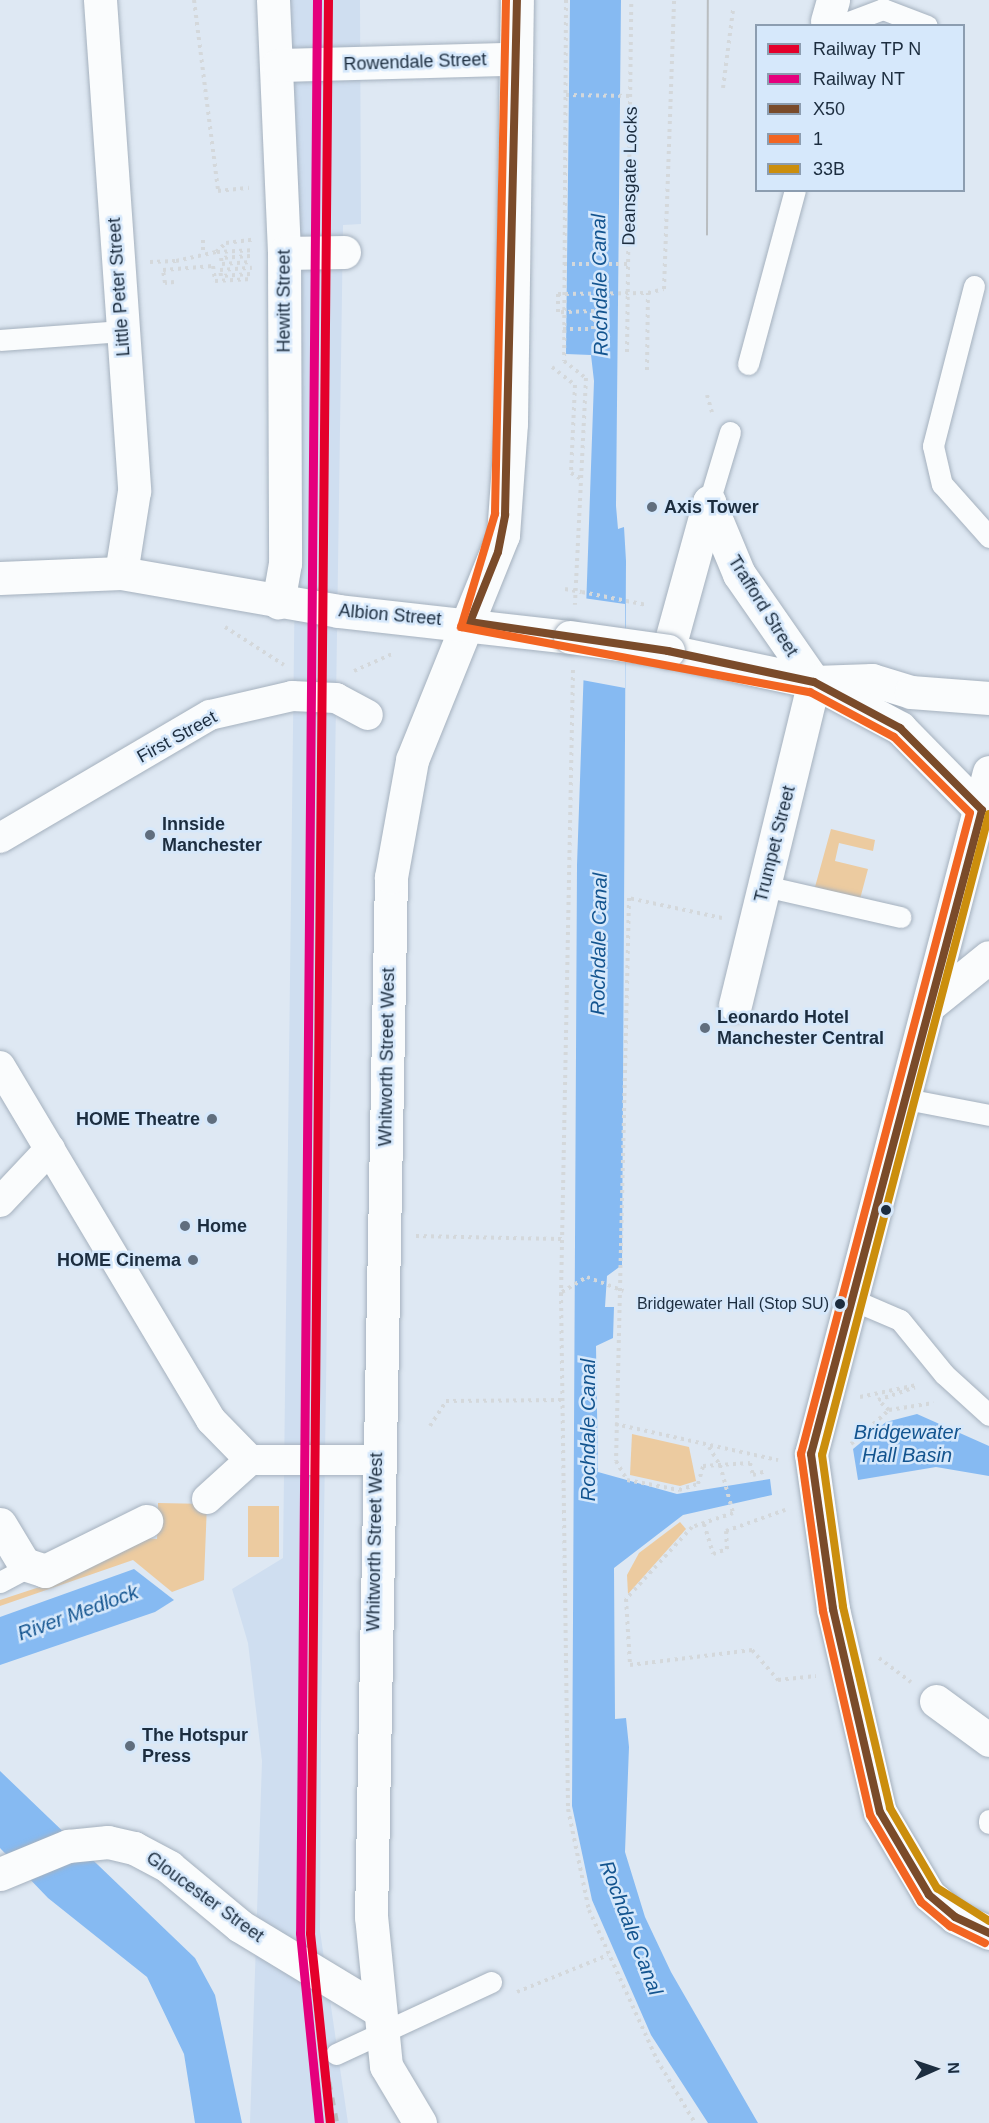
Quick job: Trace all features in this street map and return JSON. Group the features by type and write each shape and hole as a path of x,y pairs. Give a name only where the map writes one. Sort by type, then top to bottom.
{"street":[{"name":"Little Peter Street","path":"100,0 134,491 121,573"},
{"name":"Hewitt Street","path":"273,0 278,64 284,253 285,563 278,602"},
{"name":"Whitworth Street West","path":"420,2123 386,2066 378,2021 370,1858 376,1460 391,877 412,759 498,552 505,515 517,0"},
{"name":"Rowendale Street","path":"278,64 516,59"},
{"path":"284,253 344,252"},
{"path":"668,651 709,502"},
{"name":"Trafford Street","path":"709,502 739,574 814,682"},
{"name":"Albion Street","path":"0,578 121,573 213,588 278,602 470,622 668,651 814,682 872,680 911,692 989,698"},
{"name":"Albion Street","path":"814,682 900,728 986,815"},
{"name":"Trumpet Street","path":"735,1005 814,682"},
{"name":"First Street","path":"0,838 210,715 292,696 336,698 369,715"},
{"path":"989,772 986,815 932,1003 820,1412 811,1454 836,1624 867,1768 894,1843 929,1895 955,1917 989,1933"},
{"path":"932,1003 989,957"},
{"path":"0,1066 211,1420 250,1460"},
{"path":"0,1202 50,1149"},
{"path":"207,1498 250,1460 376,1460"},
{"path":"0,1524 14,1575 56,1567 125,1527 146,1521"},
{"path":"936,1701 989,1740"},
{"name":"Gloucester Street","path":"4,1871 68,1847 108,1842 156,1858 240,1926 378,2021"}],"lane":[{"path":"833,15 865,6 895,10 923,24"},
{"path":"748,364 794,192"},
{"path":"974,286 933,446 942,484 989,537"},
{"path":"0,340 122,331"},
{"path":"709,502 730,432"},
{"path":"765,886 900,917"},
{"path":"906,1099 989,1115"},
{"path":"851,1299 900,1320 944,1374 989,1415"},
{"path":"336,2054 378,2021 491,1982"}],"path":[{"path":"194,0 218,191 254,188"},
{"name":"Deansgate Locks","path":"627,352 632,96 631,0"},
{"path":"562,329 593,329 594,311 558,312 558,294 648,293 664,289 674,0"},
{"path":"723,88 733,10"},
{"path":"566,95 632,96"},
{"path":"203,240 203,255"},
{"path":"216,252 225,243 250,240"},
{"path":"143,262 216,252 254,250 254,256 221,258 222,264 264,265 220,270 220,276 257,273 257,279 215,281 213,266 163,270 165,282 174,282"},
{"path":"564,264 629,264"},
{"path":"647,370 648,293"},
{"path":"552,367 575,384 571,473 583,480"},
{"path":"213,588 225,627 288,668"},
{"path":"565,589 657,606"},
{"path":"341,677 397,651"},
{"path":"755,926 629,898 623,1291 615,1424 616,1461 627,1480 679,1490 698,1484 703,1466 750,1463 753,1475 766,1471"},
{"path":"443,1237 562,1239"},
{"path":"623,1291 586,1277 561,1293 568,1809 576,1868 608,1955 657,2060 694,2123"},
{"path":"820,1412 880,1389 925,1384 878,1400 889,1410"},
{"path":"430,1426 446,1401 561,1400"},
{"path":"851,1444 889,1410 931,1402 941,1408"},
{"path":"615,1424 772,1461 811,1454"},
{"path":"709,1447 720,1465 733,1513 692,1527 626,1599 630,1665 752,1650 778,1680 847,1673"},
{"path":"704,1524 713,1554 727,1549 726,1531 786,1510"},
{"path":"836,1624 936,1701"},
{"path":"509,1995 608,1955"}],"shaded area":[{"path":"290,0 360,0 361,224 343,225 321,1726 320,1931 348,2123 250,2123 262,1761 248,1643 232,1589 283,1558 295,564"},
{"path":"831,829 875,840 873,851 839,843 835,861 868,869 860,899 815,887"},
{"path":"632,1434 689,1447 696,1481 680,1486 630,1475"},
{"path":"158,1503 207,1504 204,1580 172,1592 133,1560 0,1606 0,1600 67,1578 142,1538 157,1539"},
{"path":"248,1506 279,1506 279,1557 248,1557"},
{"path":"680,1522 686,1529 628,1594 627,1575 639,1553"}],"water":[{"name":"Rochdale Canal","path":"570,0 621,0 616,506 618,529 624,527 626,561 622,1265 607,1276 605,1307 614,1307 613,1338 596,1346 598,1472 677,1494 770,1479 772,1495 683,1515 614,1568 615,1719 626,1718 629,1747 625,1852 645,1917 671,1972 758,2123 708,2123 651,2035 592,1900 572,1806 577,865 594,381 591,355 566,354"},
{"name":"Bridgewater Hall Basin","path":"917,1414 989,1446 989,1476 936,1467 858,1480 853,1449 886,1422"},
{"name":"River Medlock","path":"134,1569 174,1600 155,1612 0,1665 0,1617"},
{"path":"0,1771 195,1958 215,1995 242,2123 195,2123 184,2054 147,1977 48,1898 0,1848"}],"pier":[{"path":"583,598 625,604 625,688 582,680"}],"tram line":[{"path":"707,235 708,0"}],"railway":[{"path":"326,2066 337,2123"}],"transit line":[{"path":"328,0 310,1933 330,2123"},
{"name":"1","path":"506,0 495,514 461,627 810,692 894,737 970,813 801,1454 823,1611 870,1815 921,1902 950,1926 985,1943"},
{"name":"X50","path":"470,622 498,552 505,515 517,0"},
{"name":"X50","path":"470,622 668,651 814,682 900,728 982,810"},
{"name":"X50","path":"982,810 811,1454 833,1609 880,1812 929,1895 955,1917 989,1933"},
{"name":"33B","path":"989,814 822,1455 843,1607 890,1808 937,1888 989,1921"}],"rail line":[{"name":"NT","path":"317,0 300,1933 319,2123"}],"place":[{"name":"Axis Tower","path":"652,507"},
{"name":"Innside Manchester","path":"150,835"},
{"name":"Leonardo Hotel Manchester Central","path":"705,1028"},
{"name":"HOME Theatre","path":"212,1119"},
{"name":"Home","path":"185,1226"},
{"name":"HOME Cinema","path":"193,1260"},
{"name":"Bridgewater Hall (Stop SU)","path":"840,1304"},
{"name":"The Hotspur Press","path":"130,1746"}]}
